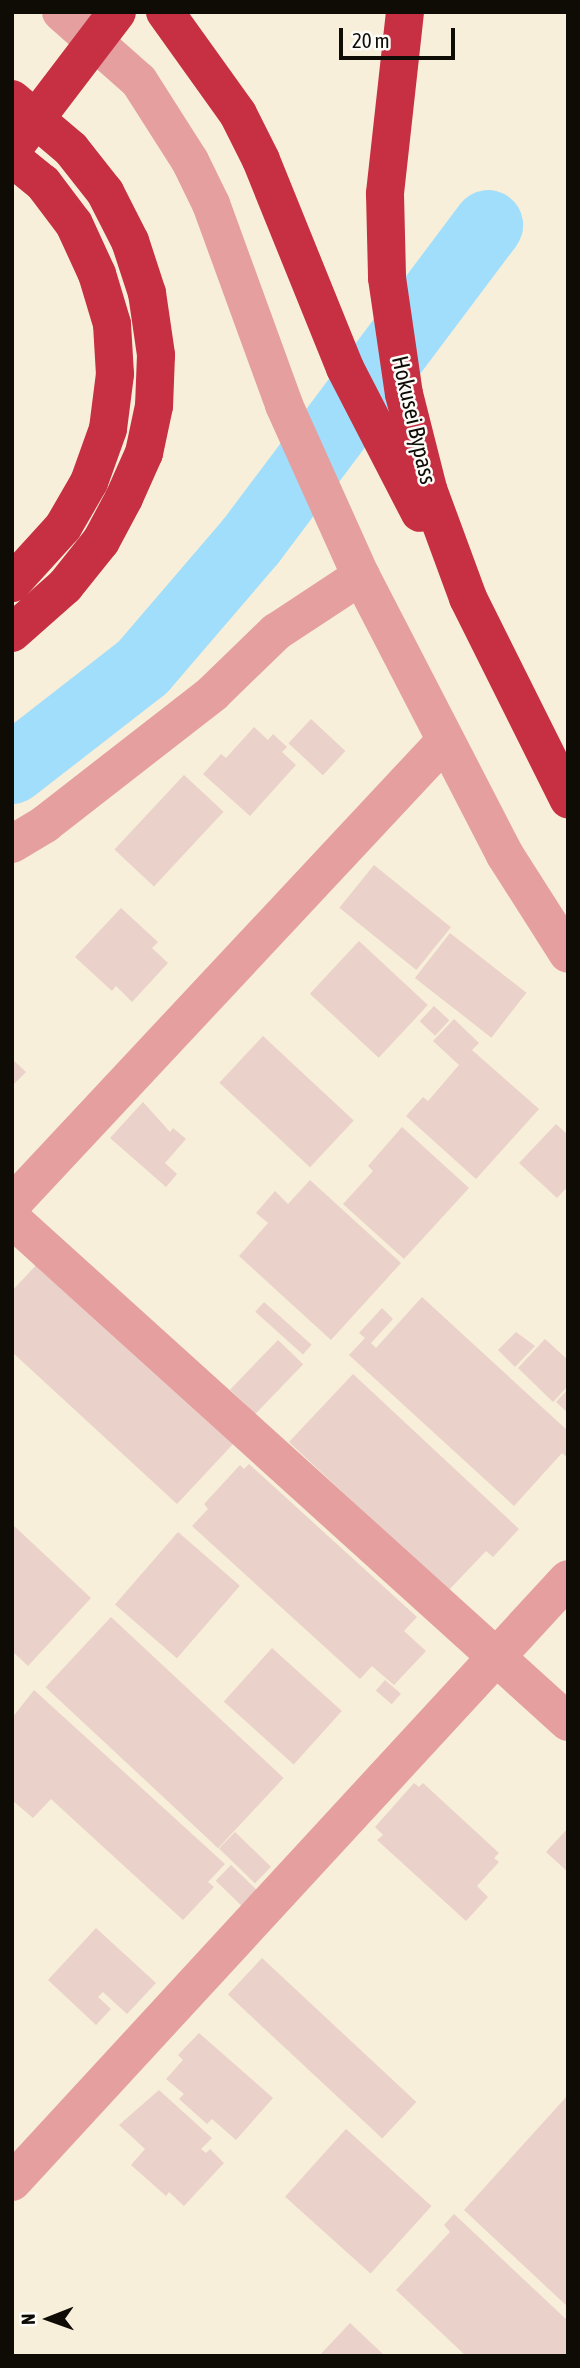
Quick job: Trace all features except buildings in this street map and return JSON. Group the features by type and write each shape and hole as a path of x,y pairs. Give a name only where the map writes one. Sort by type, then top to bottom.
{"highway":[{"path":"12,150 117,12"},
{"path":"165,12 238,114 261,160 327,327 379,436 468,598"},
{"path":"395,263 385,194 405,12"},
{"path":"395,263 409,110 426,12"},
{"path":"12,99 71,149 105,192 130,241 147,293 156,355 146,442 124,498 101,541 65,586 12,633"},
{"path":"12,158 43,183 74,224 97,274 112,324 114,374 108,429 89,482 63,527 12,583"},
{"name":"Hokusei Bypass","path":"395,263 404,394 428,489 468,598 568,799"}],"street":[{"path":"61,12 139,82 190,161 211,204 284,405 361,576 444,742 505,855 568,954"},
{"path":"12,844 45,824 213,693 276,632 361,576"},
{"path":"12,1204 444,742"},
{"path":"12,1219 568,1722"},
{"path":"12,2182 568,1579"}],"waterway":[{"path":"12,769 143,667 251,541 488,225"}]}
